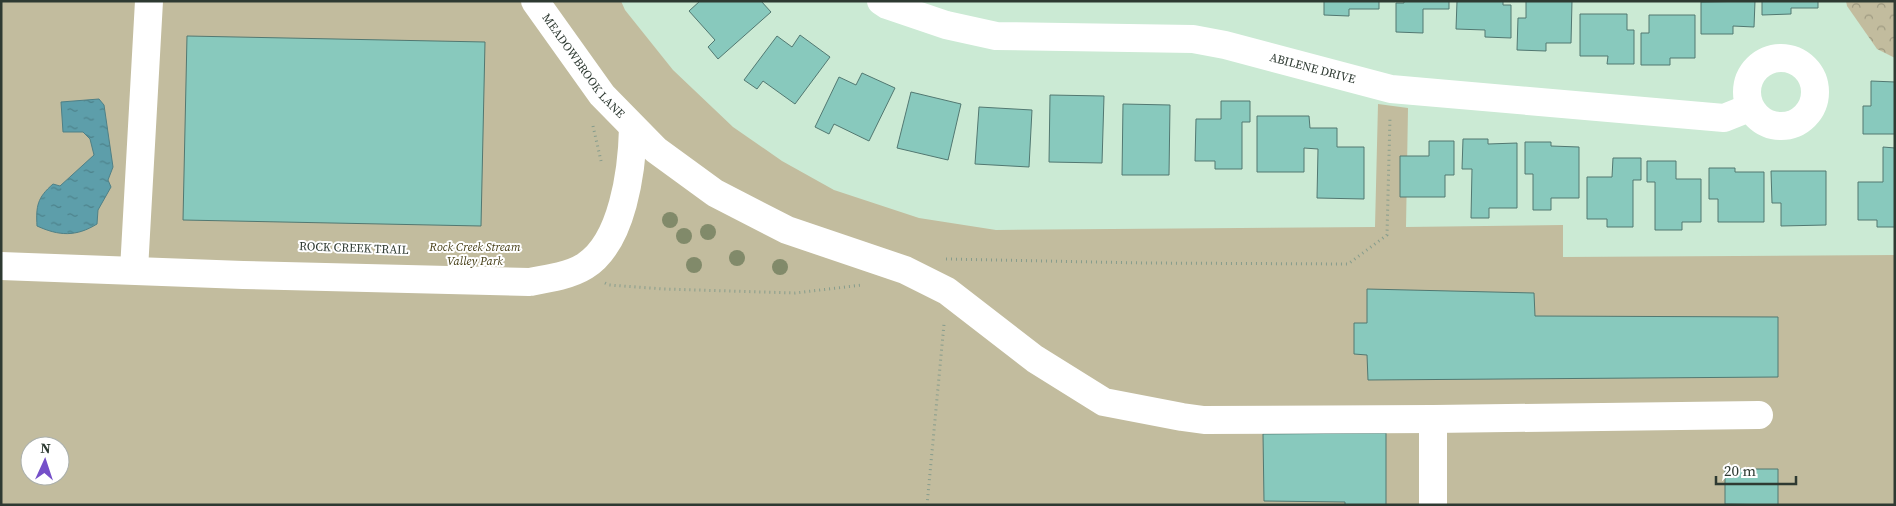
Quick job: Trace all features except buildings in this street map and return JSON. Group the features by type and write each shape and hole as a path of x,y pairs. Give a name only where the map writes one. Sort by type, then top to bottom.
{"street":[{"path":"134,270 150,1"},
{"name":"MEADOWBROOK LANE","path":"535,1 602,95 656,150 715,193 787,230 905,270 947,291 1035,359 1104,402 1182,418 1204,420 1433,420 1759,415"},
{"name":"ABILENE DRIVE","path":"881,1 886,5 946,25 996,36 1193,39 1225,45 1391,89 1724,118 1749,108"},
{"path":"1,266 529,282 558,277 584,267 598,255 614,229 626,192 632,154 633,128"},
{"path":"1433,420 1433,505"}],"path":[{"path":"938,259 1348,264 1387,235 1391,89"},
{"path":"589,119 593,127 601,162"},
{"path":"602,281 609,285 664,289 795,292 851,287 870,283"},
{"path":"927,505 947,291"}],"green space":[{"name":"Rock Creek Stream Valley Park","path":"1,1 621,1 625,10 673,70 733,127 782,161 834,190 919,218 996,230 1375,227 1378,104 1408,108 1406,227 1563,225 1563,257 1895,255 1895,505 1,505"},
{"path":"1846,1 1895,1 1895,58 1877,49 1847,6"}],"water":[{"path":"99,99 104,105 113,167 108,180 111,187 98,210 97,224 82,231 67,234 53,232 37,226 37,208 44,194 53,184 60,186 94,155 90,139 83,132 63,132 61,102"}]}
